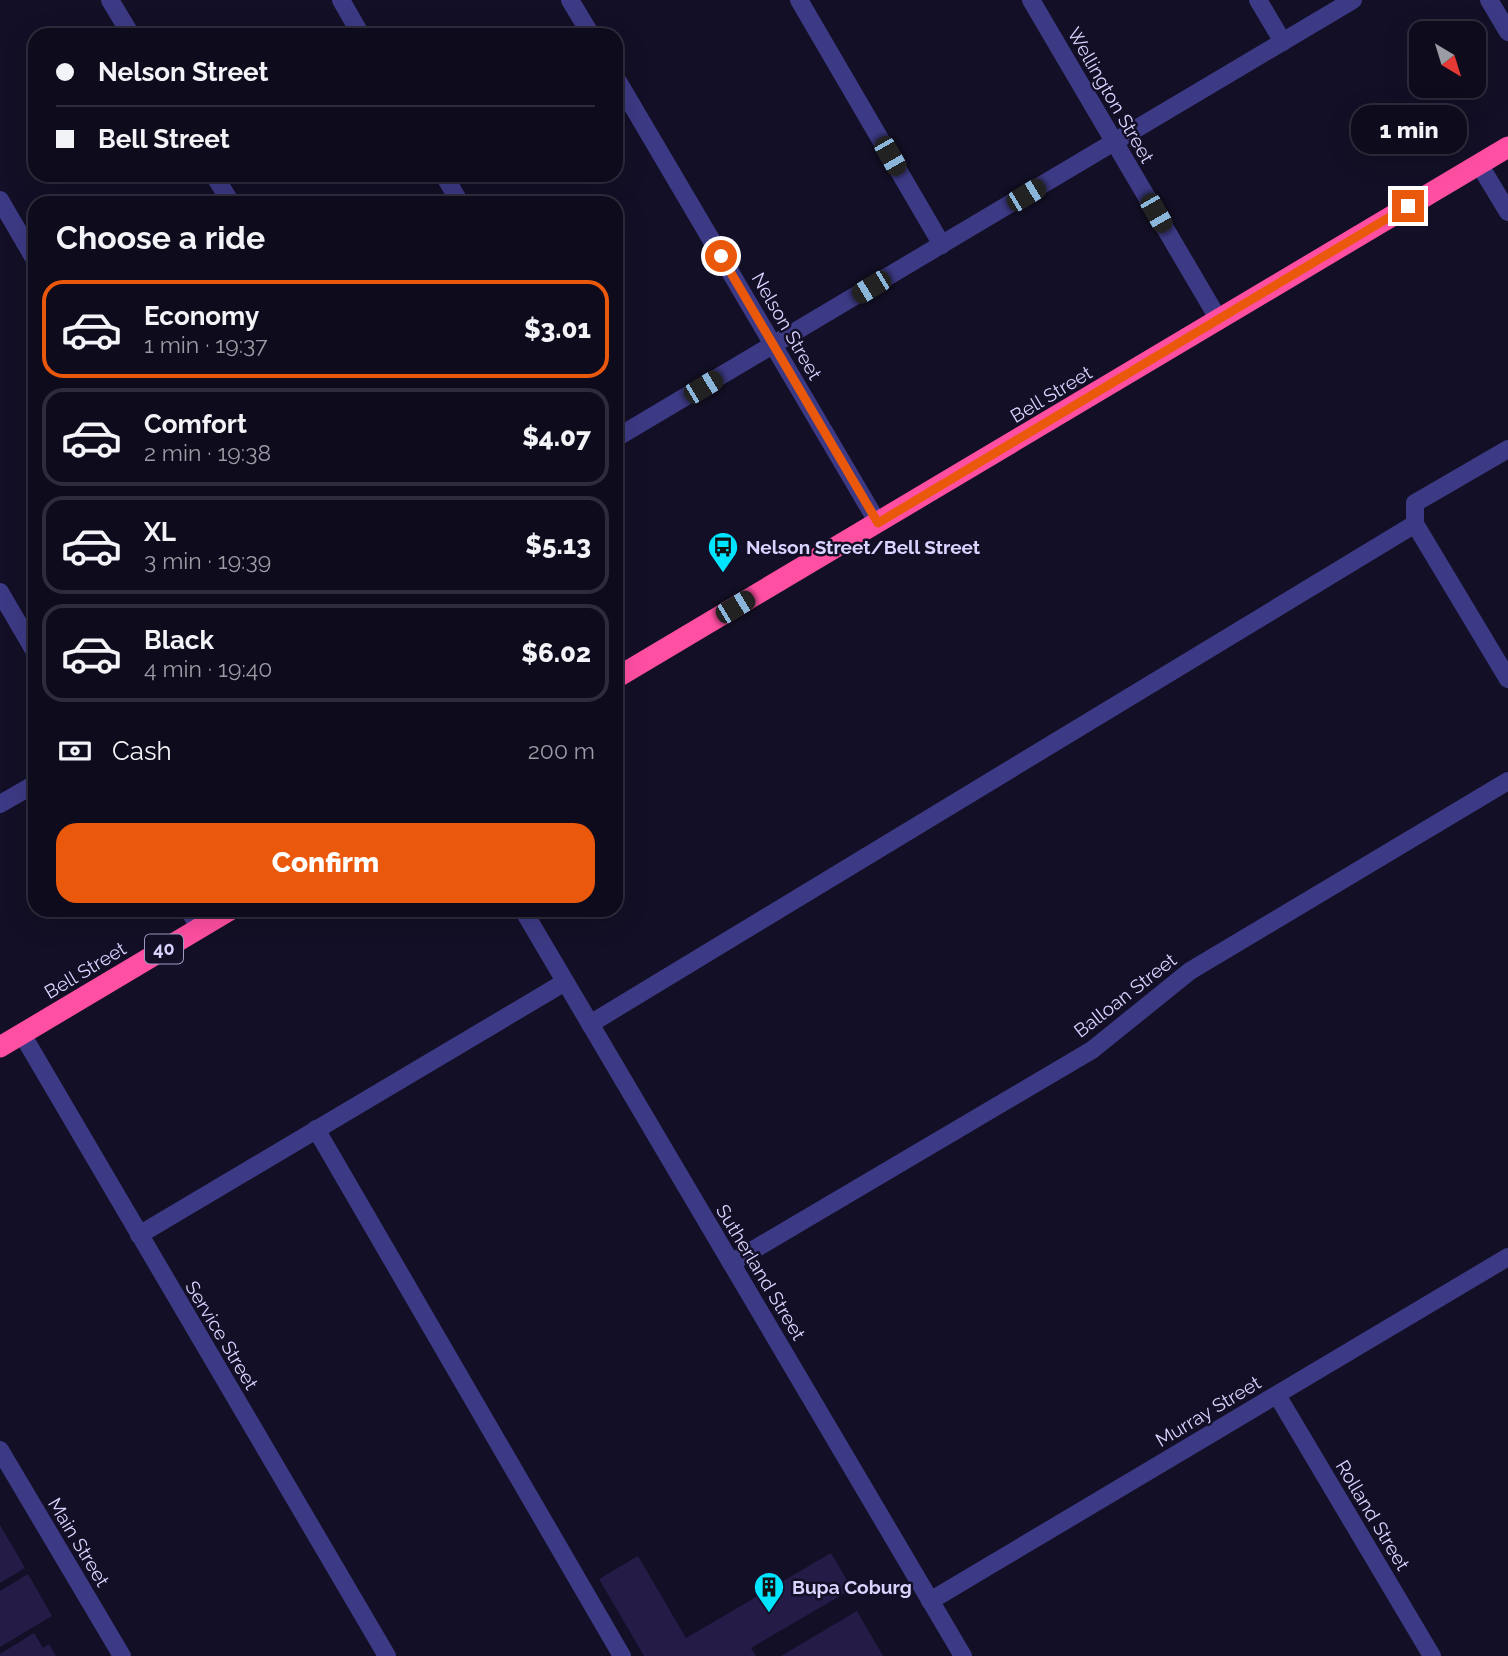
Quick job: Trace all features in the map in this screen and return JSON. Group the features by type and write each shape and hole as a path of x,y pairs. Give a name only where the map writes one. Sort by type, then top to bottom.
{"highway":[{"name":"Bell Street","path":"623,674 1508,147"},
{"name":"Bell Street","path":"0,1047 194,919"}],"street":[{"path":"110,0 127,28"},
{"path":"341,0 357,28"},
{"path":"570,0 587,28"},
{"path":"799,0 942,245"},
{"name":"Wellington Street","path":"1031,0 1219,320"},
{"path":"1258,0 1283,42"},
{"path":"623,434 1353,0"},
{"path":"1489,0 1508,32"},
{"name":"Nelson Street","path":"623,90 878,523"},
{"path":"1479,164 1508,212"},
{"path":"0,200 28,248"},
{"path":"1508,449 1415,503 1415,524 1508,679"},
{"path":"590,1024 1415,524"},
{"path":"0,592 28,640"},
{"name":"Balloan Street","path":"731,1262 1092,1050 1190,971 1508,781"},
{"path":"0,804 28,788"},
{"name":"Sutherland Street","path":"527,917 963,1656"},
{"path":"139,1235 565,982"},
{"name":"Service Street","path":"22,1034 387,1656"},
{"path":"316,1129 622,1656"},
{"name":"Murray Street","path":"930,1601 1508,1257"},
{"name":"Rolland Street","path":"1277,1395 1432,1656"},
{"name":"Main Street","path":"0,1450 122,1656"}],"building":[{"path":"0,1525 25,1568 0,1583"},
{"name":"Bupa Coburg","path":"831,1553 852,1589 751,1648 756,1656 644,1656 599,1579 638,1556 686,1638"},
{"path":"28,1574 52,1616 0,1647 0,1591"},
{"name":"Bupa Coburg","path":"857,1611 883,1656 781,1656"},
{"path":"34,1633 43,1648 49,1644 56,1656 0,1656 0,1654"}],"place":[{"name":"Nelson Street/Bell Street","path":"723,574"},
{"name":"Bupa Coburg","path":"769,1614"}],"route":[{"path":"721,256 878,523 1408,206"}]}
